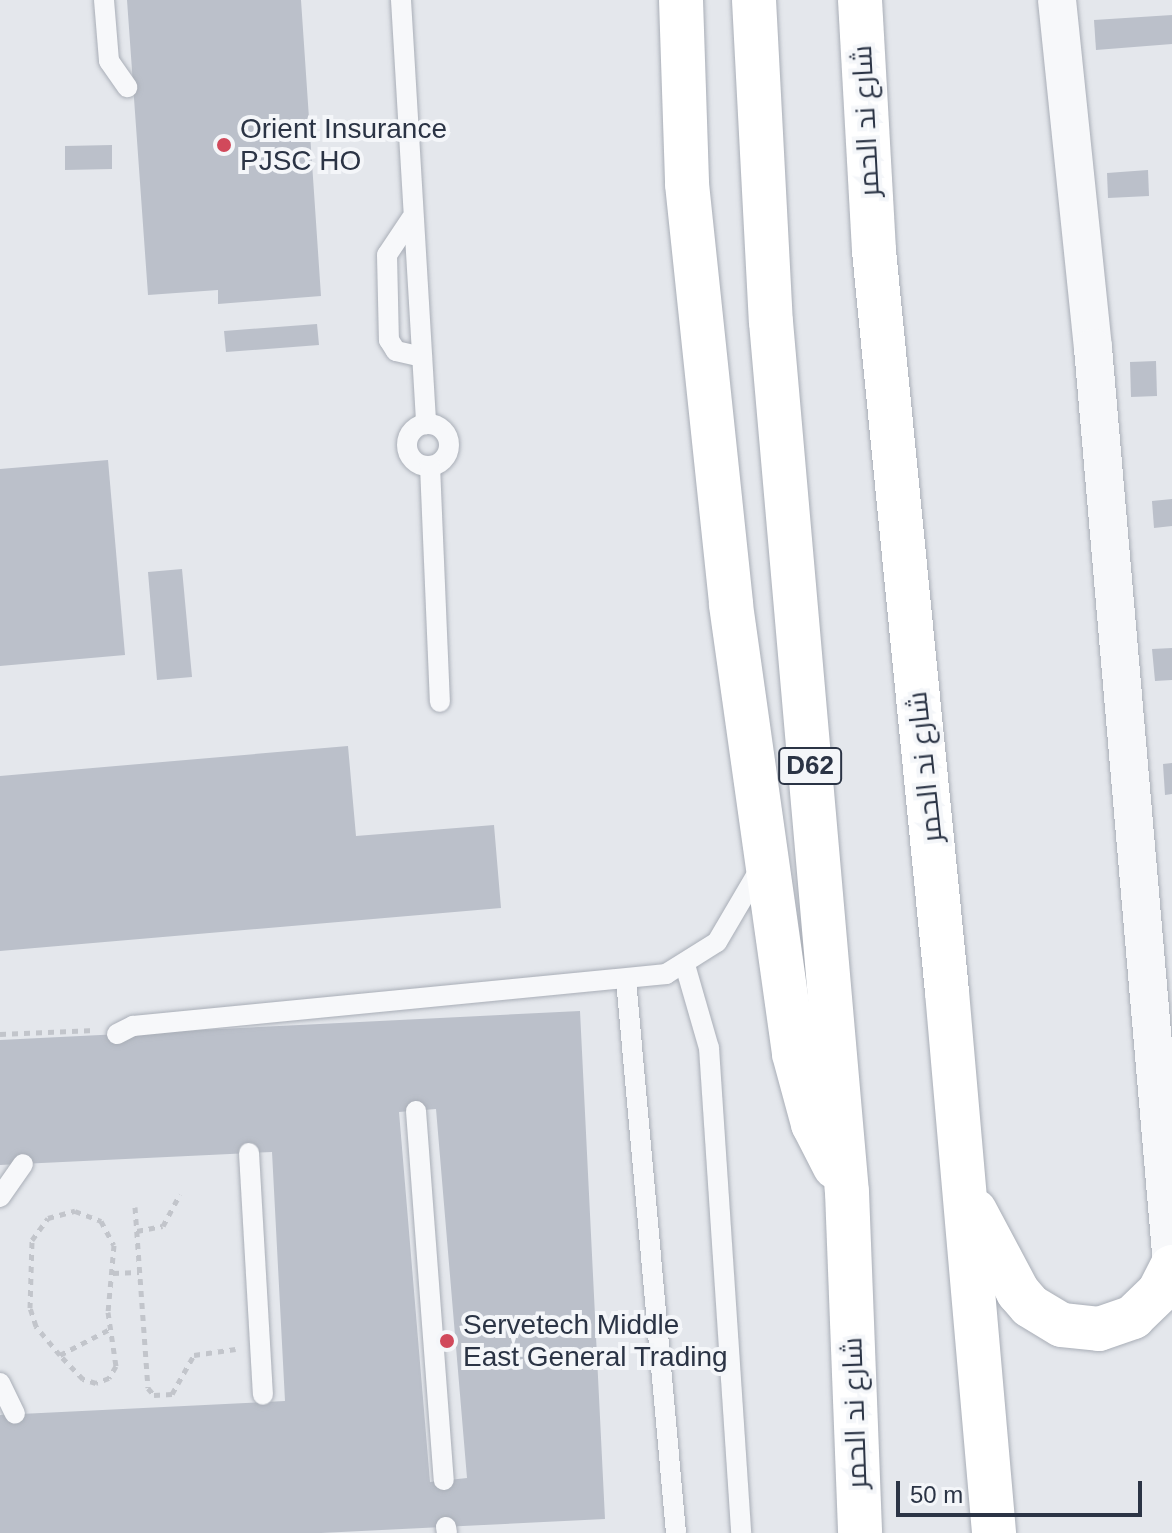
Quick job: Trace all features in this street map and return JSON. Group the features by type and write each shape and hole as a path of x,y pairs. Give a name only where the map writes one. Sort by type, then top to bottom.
{"main road":[{"path":"681,0 687,184 704,379 802,1090 847,1192"},
{"name":"شارع ند الحمر","path":"754,0 771,322 847,1192 860,1533"},
{"name":"شارع ند الحمر","path":"860,0 874,251 965,1192 994,1533"},
{"path":"965,1192 1018,1292 1037,1311 1062,1325 1099,1329 1133,1317 1159,1292 1172,1266"}],"street":[{"path":"1057,0 1093,348 1172,1266"}],"lane":[{"path":"104,0 109,61 127,87"},
{"path":"401,0 411,219 426,424"},
{"path":"411,219 387,255 389,340 396,351 422,357"},
{"path":"426,424 445,432 449,443 440,462 430,466 419,464 407,447 415,428 426,424"},
{"path":"430,466 440,702"},
{"path":"120,1031 409,1011 626,980 685,965 729,927 769,852"},
{"path":"685,965 709,1048 741,1533"},
{"path":"626,980 676,1533"},
{"path":"416,1111 444,1480"},
{"path":"249,1153 263,1395"},
{"path":"0,1197 23,1164"},
{"path":"0,1383 15,1414"}],"path":[{"path":"0,1034 120,1031"},
{"path":"137,1231 163,1226 180,1194"},
{"path":"135,1207 148,1388 154,1395 172,1394 186,1361 204,1350 261,1348"},
{"path":"75,1211 101,1221 114,1245 113,1273 110,1329 116,1366 103,1381 83,1379 36,1326 30,1308 30,1254 38,1228 48,1218 75,1211"},
{"path":"113,1273 139,1272"},
{"path":"60,1355 110,1329"}],"building":[{"name":"Orient Insurance PJSC HO","path":"127,0 301,0 321,296 218,304 218,290 148,295"},
{"path":"1172,15 1172,44 1096,50 1094,20"},
{"path":"112,145 112,169 65,170 65,146"},
{"path":"1148,170 1149,196 1108,198 1107,173"},
{"path":"317,324 319,345 226,352 224,331"},
{"path":"1156,361 1157,396 1131,397 1130,362"},
{"path":"108,460 125,655 0,666 0,469"},
{"path":"1172,499 1172,526 1154,528 1152,501"},
{"path":"182,569 192,677 157,680 148,572"},
{"path":"1172,648 1172,680 1155,681 1152,649"},
{"path":"348,746 356,836 494,825 501,908 0,951 0,776"},
{"path":"1172,763 1172,794 1165,795 1163,764"},
{"path":"580,1011 605,1519 321,1533 0,1533 0,1415 285,1401 272,1152 0,1165 0,1040","holes":["436,1109 467,1478 430,1482 399,1112"]}],"place":[{"name":"Orient Insurance PJSC HO","path":"224,145"},
{"name":"Servetech Middle East General Trading","path":"447,1341"}]}
